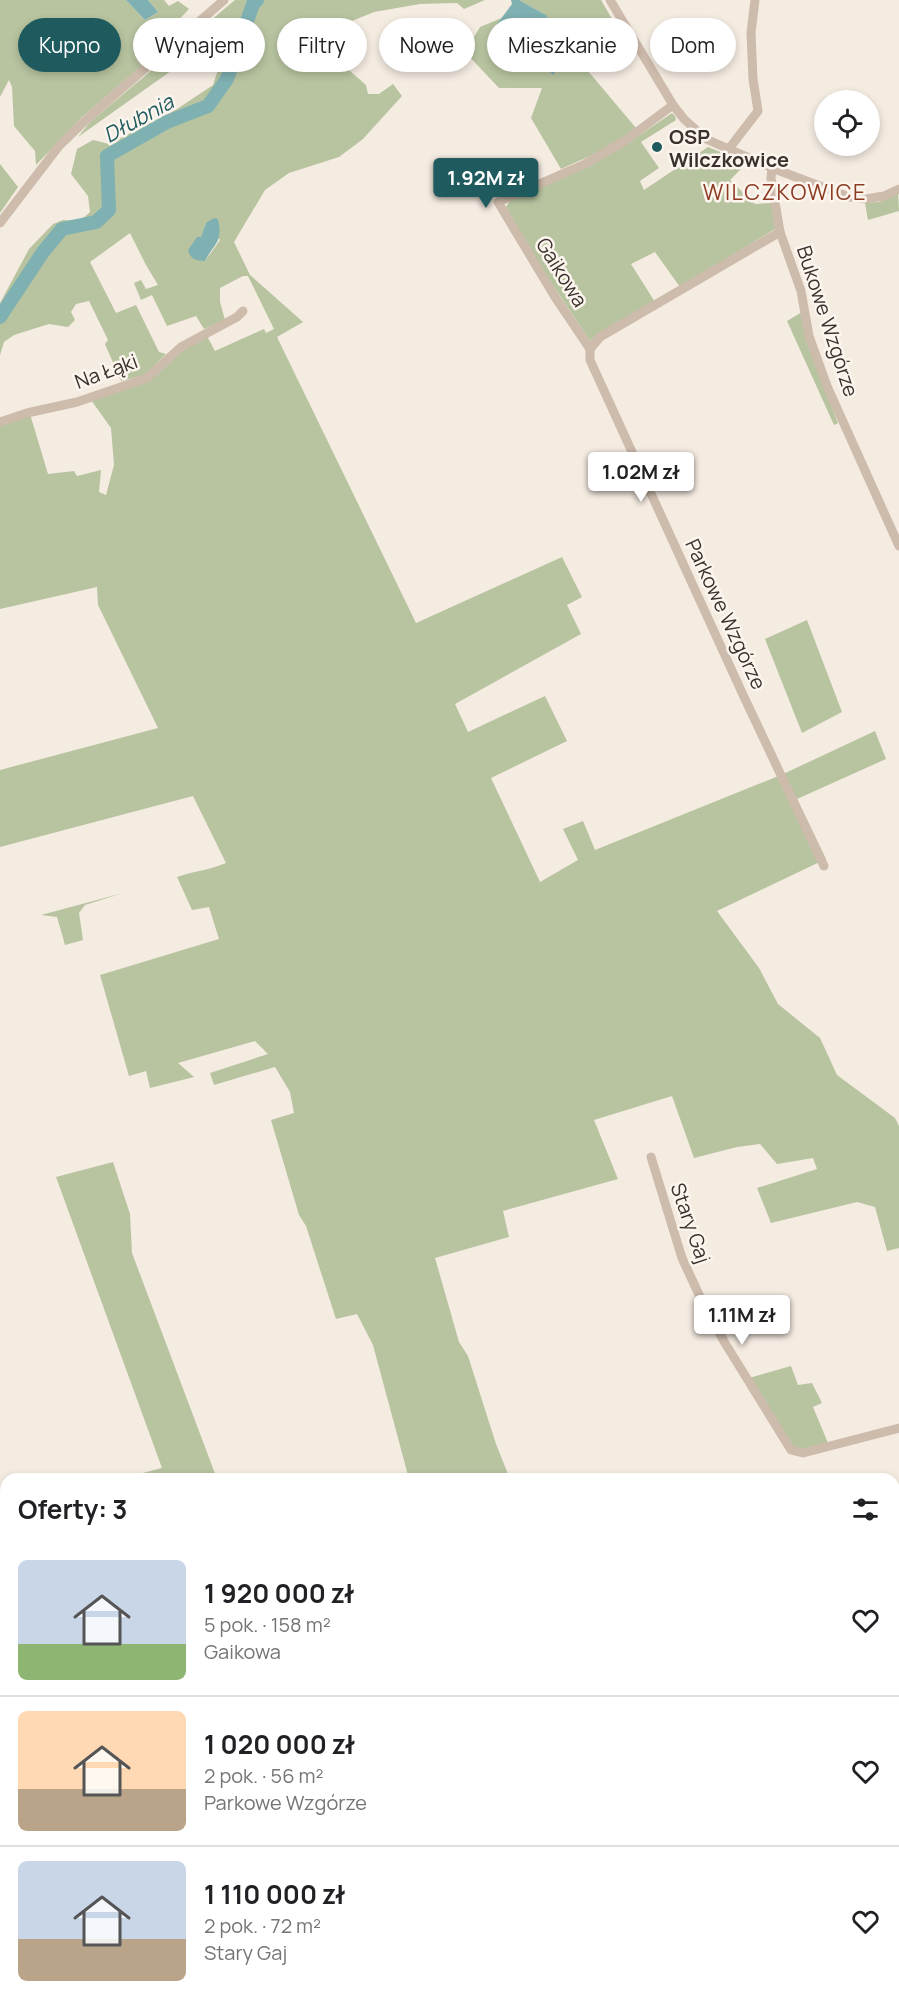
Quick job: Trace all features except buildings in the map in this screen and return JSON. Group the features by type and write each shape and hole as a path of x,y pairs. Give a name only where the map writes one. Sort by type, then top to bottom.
{"street":[{"path":"610,0 674,105 684,119 706,139 772,168 849,197 866,199 884,196 899,189"},
{"path":"728,150 758,111 753,79 751,33 756,0"},
{"path":"0,223 59,146 88,117 221,3"},
{"name":"Gaikowa","path":"590,349 555,297 498,202 585,164 626,140 674,105"},
{"name":"Bukowe Wzgórze","path":"772,168 771,178 780,232 801,291 809,336 827,386 899,546"},
{"path":"590,349 600,337 780,232"},
{"name":"Na Łąki","path":"0,422 27,413 77,402 147,378 181,347 237,317 243,311"},
{"name":"Parkowe Wzgórze","path":"590,349 590,360 824,866"},
{"name":"Stary Gaj","path":"651,1157 682,1258 701,1299 725,1343 791,1450 803,1453 899,1428"}],"green space":[{"path":"0,0 126,0 143,18 133,18 134,72 82,117 36,165 35,151 14,126 12,87 9,80 0,97"},
{"path":"148,0 164,0 169,6 178,1 189,9 181,18 148,18 158,12"},
{"path":"235,0 485,0 464,9 457,3 420,4 374,12 359,18 277,18 277,72 351,72 366,85 368,94 379,94 393,84 402,96 363,139 339,157 289,173 265,190 234,242 250,275 303,322 277,337 416,623 562,557 582,597 567,605 581,634 455,704 468,732 545,696 567,741 491,778 540,882 578,860 563,829 583,821 595,850 781,775 875,731 886,759 797,799 826,859 717,911 759,968 778,1004 820,1038 837,1075 895,1118 899,1126 899,1248 887,1251 875,1207 857,1202 771,1223 757,1188 817,1169 813,1158 777,1164 760,1144 737,1147 694,1158 672,1096 594,1120 618,1179 503,1211 509,1237 435,1258 459,1342 468,1356 508,1473 407,1473 373,1345 357,1314 336,1319 306,1226 299,1215 271,1120 294,1113 290,1092 275,1067 214,1085 210,1073 268,1054 255,1041 178,1063 194,1077 150,1088 146,1071 129,1076 100,975 219,939 209,907 192,910 177,877 226,863 193,796 0,847 0,770 158,728 98,605 97,587 0,609 0,426 30,414 48,474 74,471 77,476 101,470 99,492 106,495 114,465 111,428 91,400 151,380 183,349 207,336 215,351 264,329 266,333 274,329 248,276 243,276 220,288 220,302 225,320 204,329 196,316 167,326 152,295 141,300 134,283 141,280 146,289 158,285 130,233 90,262 116,313 136,305 159,352 166,354 145,375 121,381 105,344 108,340 89,301 76,304 71,312 75,320 68,327 49,324 14,335 4,342 0,355 0,303 29,249 53,224 63,220 80,221 90,212 88,196 71,174 77,149 93,140 109,144 177,109 213,85 217,72 265,72 265,18 214,18","holes":["206,223 220,240 205,261 201,238"]},
{"path":"519,0 601,0 612,18 545,18 546,15"},
{"path":"487,24 487,72 589,72 636,128 608,148 561,169 531,118 542,88 499,88 475,63 475,35 480,27"},
{"path":"149,72 169,72 78,137 90,122"},
{"path":"672,113 676,120 641,142 659,168 640,181 644,190 708,147 747,163 730,180 755,204 773,203 775,229 680,287 655,252 631,264 655,302 590,341 542,269 506,207 511,199 621,148"},
{"path":"0,164 18,187 0,213"},
{"path":"898,193 899,211 868,220 865,203 879,202"},
{"path":"802,312 819,374 838,423 834,425 787,321"},
{"path":"807,620 842,712 802,733 765,639"},
{"path":"123,893 85,905 79,913 83,940 65,945 57,917 41,915"},
{"path":"113,1162 130,1214 132,1253 215,1473 142,1473 162,1468 56,1177"},
{"path":"791,1366 798,1385 812,1383 822,1403 813,1407 828,1443 802,1451 792,1447 749,1378"}],"water":[{"path":"126,0 148,0 158,12 148,18 143,18"},
{"path":"511,0 519,0 548,18 502,18 512,4"},
{"path":"214,218 218,219 219,238 205,261 194,259 188,250 197,237 201,237 206,223"}],"waterway":[{"name":"Dłubnia","path":"0,317 43,252 62,229 96,222 109,210 107,156 167,122 208,106 227,79 253,4 257,0"}],"place":[{"name":"OSP Wilczkowice","path":"657,147"}],"district":[{"name":"WILCZKOWICE","path":"785,192"}]}
